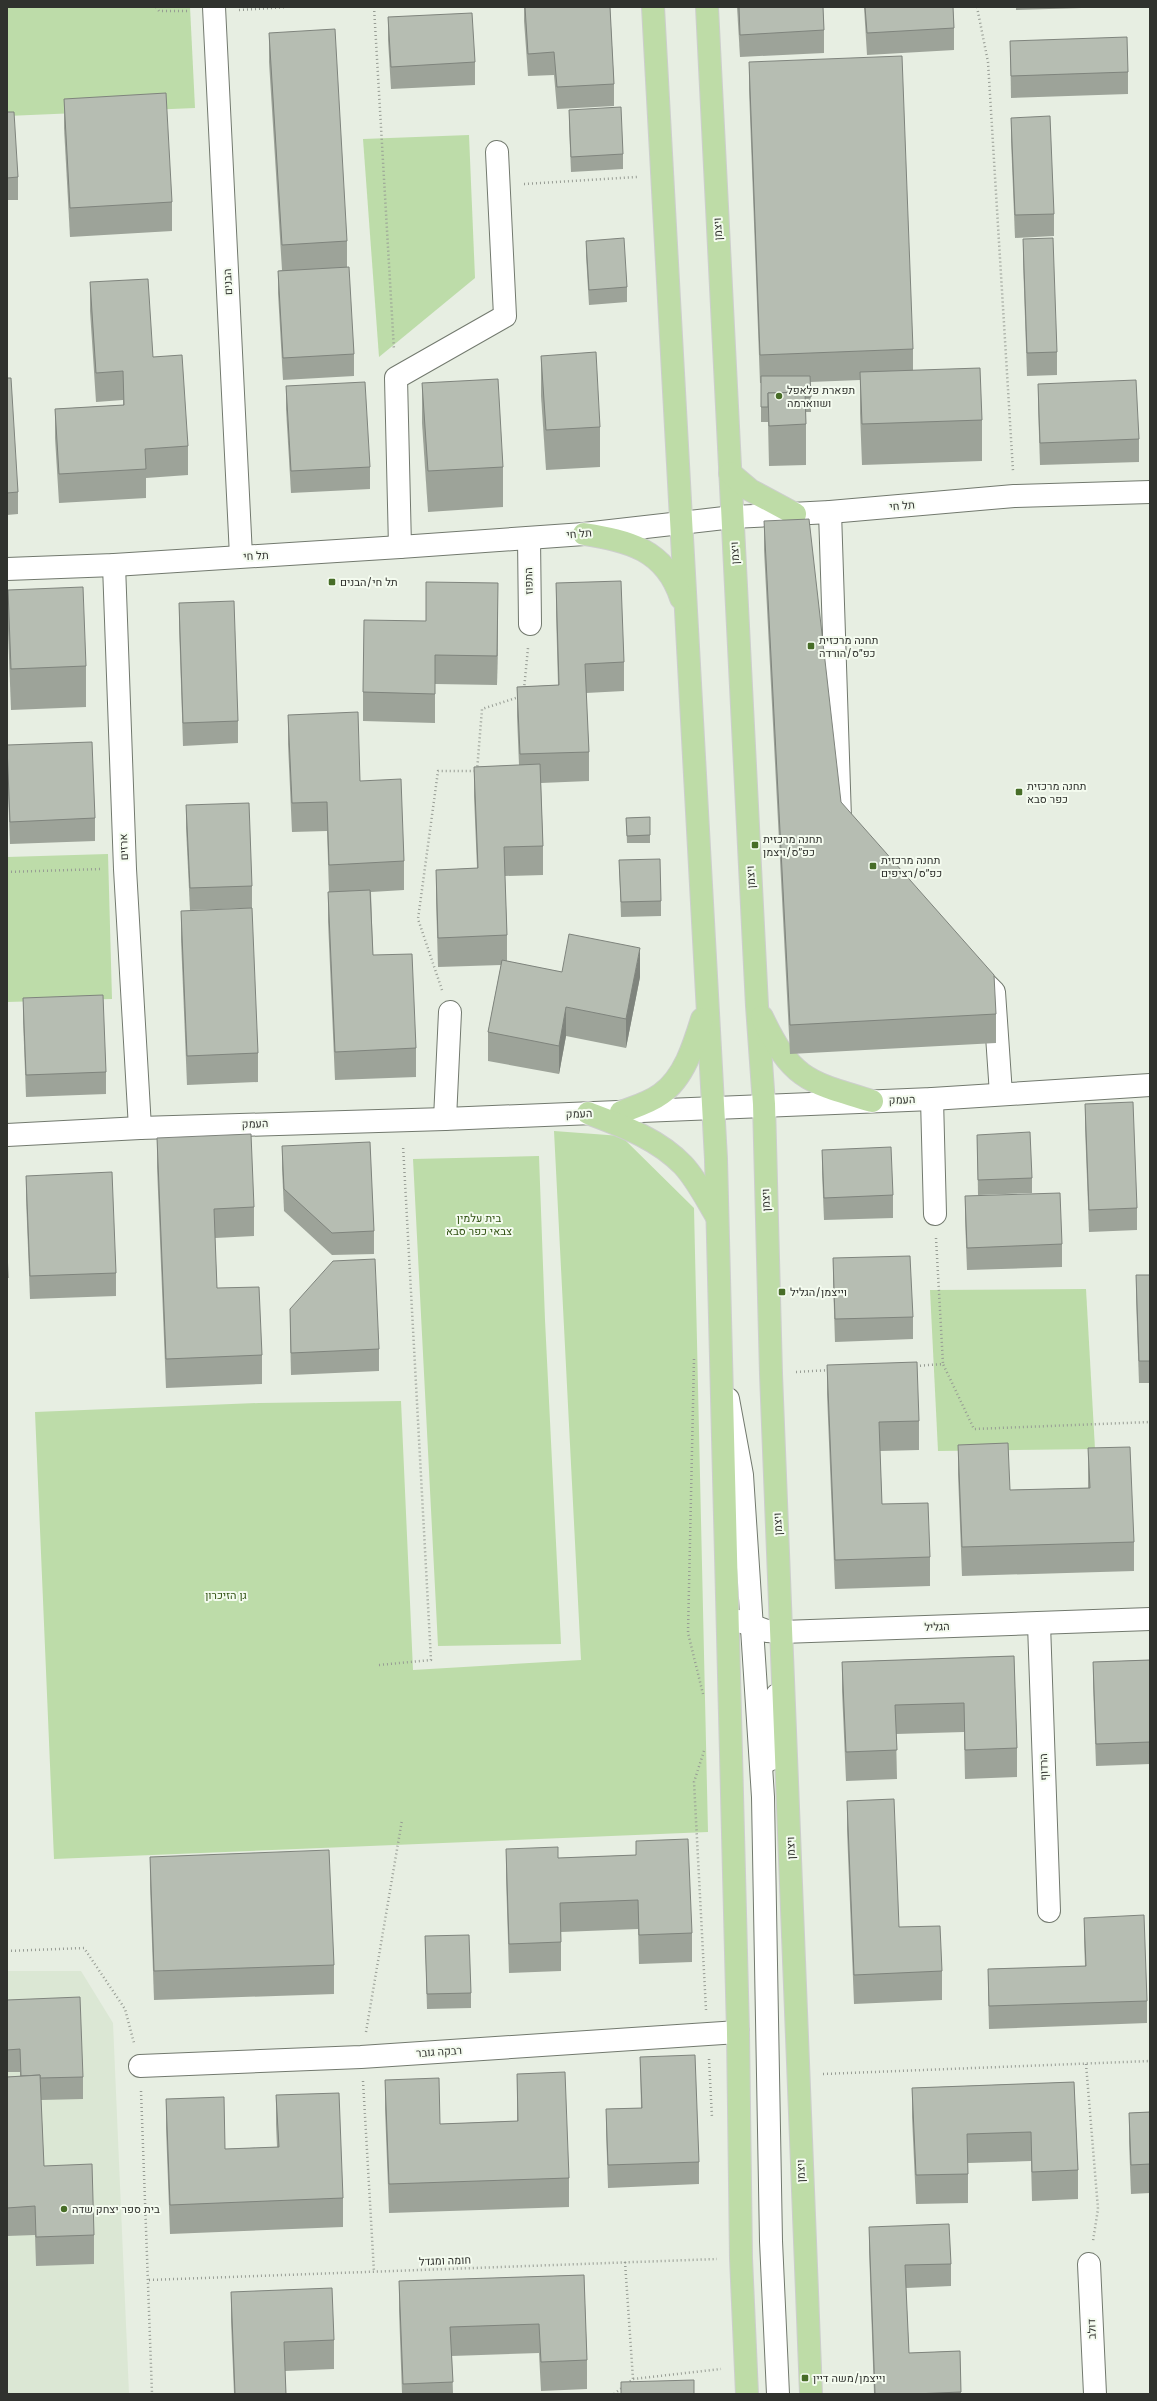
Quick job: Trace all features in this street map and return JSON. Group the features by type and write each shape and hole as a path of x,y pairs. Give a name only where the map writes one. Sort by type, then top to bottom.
{"main road":[{"path":"653,7 706,1006 714,1107 738,2032 741,2258 747,2394"},
{"name":"ויצמן","path":"707,7 757,1006 764,1104 771,1374 799,2074 802,2205 811,2394"},
{"path":"730,473 750,490 795,514"},
{"path":"584,534 622,540 640,548 658,560 671,576 686,614"},
{"path":"621,1112 647,1102 662,1094 681,1071 694,1045 706,1006"},
{"path":"757,1006 774,1042 788,1063 809,1080 872,1101"},
{"path":"588,1113 628,1128 659,1144 682,1165 698,1185 717,1217"}],"street":[{"name":"הבנים","path":"214,9 241,556"},
{"path":"400,547 396,378 505,316 496,152"},
{"name":"תל חי","path":"7,569 114,566 241,556 529,538 584,534 733,517 830,512 1014,496 1150,492"},
{"path":"830,512 841,831 846,837"},
{"name":"התפוז","path":"529,538 530,624"},
{"name":"ארזים","path":"114,566 125,869 140,1128"},
{"path":"972,969 994,992 1001,1094"},
{"path":"445,1119 450,1012"},
{"name":"העמק","path":"7,1135 140,1128 445,1119 621,1112 764,1104 932,1099 1150,1085"},
{"path":"932,1099 935,1214"},
{"path":"720,1362 742,1475 763,1797 771,2241 778,2394"},
{"name":"הגליל","path":"727,1615 752,1627 782,1632 1150,1620"},
{"name":"הרדוף","path":"1039,1624 1049,1911"},
{"path":"763,1797 776,1708 782,1632"},
{"name":"רבקה גובר","path":"140,2066 361,2057 738,2032"},
{"name":"דולב","path":"1089,2264 1095,2394"}],"path":[{"path":"156,7 158,11 286,7"},
{"path":"374,7 396,378"},
{"path":"977,7 988,62 1014,496"},
{"path":"498,185 661,175"},
{"path":"450,1012 418,919 438,770 477,771 482,709 524,696 530,624"},
{"path":"7,872 125,869"},
{"path":"379,1665 430,1660 401,1120"},
{"path":"935,1214 943,1364 974,1429 1150,1422"},
{"path":"694,1353 688,1633 704,1700"},
{"path":"912,1366 943,1364"},
{"path":"771,1374 833,1370"},
{"path":"707,1744 694,1782 712,2119"},
{"path":"374,2272 361,2057 402,1820"},
{"path":"7,1951 84,1948 125,2009 140,2066 152,2394"},
{"path":"799,2074 1150,2061"},
{"path":"1086,2064 1098,2209 1089,2264"},
{"name":"חומה ומגדל","path":"149,2280 720,2259 719,2252"},
{"path":"624,2262 633,2379"},
{"path":"723,2361 723,2375"},
{"path":"614,2394 633,2379 723,2369"}],"shaded area":[{"name":"בית ספר יצחק שדה","path":"7,1971 81,1971 113,2023 129,2394 7,2394"}],"green space":[{"path":"7,7 190,7 195,108 7,116"},
{"path":"469,135 475,278 379,357 363,139"},
{"path":"108,854 112,999 7,1002 7,857"},
{"name":"גן הזיכרון","path":"554,1131 621,1136 694,1208 708,1832 54,1859 35,1412 259,1403 401,1401 413,1670 581,1660"},
{"name":"בית עלמין צבאי כפר סבא","path":"539,1156 545,1320 561,1644 438,1646 413,1159"},
{"path":"1086,1289 1095,1449 938,1451 930,1290"}],"building":[{"path":"525,7 610,7 614,84 557,87 554,52 528,54"},
{"path":"739,7 823,7 824,30 740,35"},
{"path":"865,7 953,7 954,28 867,33"},
{"path":"472,13 475,62 391,67 388,17"},
{"path":"335,29 347,241 282,245 269,33"},
{"path":"1127,37 1128,72 1011,76 1010,41"},
{"path":"902,56 913,349 760,355 749,62"},
{"path":"166,93 172,202 70,208 64,99"},
{"path":"621,107 623,154 571,157 569,110"},
{"path":"7,112 14,112 18,177 7,178"},
{"path":"1050,116 1054,214 1015,215 1011,118"},
{"path":"624,238 627,287 589,290 586,241"},
{"path":"1053,238 1057,352 1027,353 1023,239"},
{"path":"349,267 354,354 283,358 278,271"},
{"path":"148,279 153,357 182,355 188,446 145,449 146,469 59,474 55,409 124,405 123,371 96,373 90,282"},
{"path":"596,352 600,427 546,430 541,356"},
{"path":"980,368 982,420 862,424 860,372"},
{"path":"761,376 810,376 811,397 805,397 805,392 768,393 768,407 761,407"},
{"path":"7,378 11,378 18,492 7,493"},
{"path":"498,379 503,467 428,471 422,383"},
{"path":"1136,380 1139,439 1040,443 1038,384"},
{"path":"365,382 370,467 291,471 286,386"},
{"path":"805,392 806,424 769,426 768,393"},
{"path":"809,519 841,802 994,975 996,1014 790,1025 764,521"},
{"path":"621,581 624,662 585,664 589,752 520,754 517,687 559,685 556,583"},
{"path":"426,582 498,583 497,656 435,655 435,694 363,692 364,620 426,621"},
{"path":"83,587 86,666 11,669 8,590"},
{"path":"234,601 238,721 183,723 179,603"},
{"path":"358,712 360,781 401,779 404,861 329,865 327,802 292,803 288,715"},
{"path":"92,742 95,818 10,822 7,745"},
{"path":"540,764 543,846 504,847 507,935 438,938 436,870 478,868 474,767"},
{"path":"249,803 252,886 190,888 186,805"},
{"path":"650,817 650,835 627,836 626,818"},
{"path":"660,859 661,901 621,902 619,860"},
{"path":"370,890 373,955 412,954 416,1048 335,1052 328,892"},
{"path":"252,908 258,1053 187,1056 181,911"},
{"path":"569,934 640,948 626,1019 566,1007 559,1046 488,1032 502,960 562,972"},
{"path":"103,995 106,1072 26,1075 23,998"},
{"path":"1133,1102 1137,1208 1089,1210 1085,1104"},
{"path":"1030,1132 1032,1178 978,1180 977,1135"},
{"path":"251,1134 254,1207 214,1209 217,1288 259,1287 262,1355 166,1359 157,1138"},
{"path":"370,1142 374,1231 332,1233 284,1189 282,1146"},
{"path":"891,1147 893,1195 824,1198 822,1150"},
{"path":"112,1172 116,1273 30,1276 26,1176"},
{"path":"1060,1193 1062,1244 967,1248 965,1196"},
{"path":"7,1247 8,1278 7,1279"},
{"path":"910,1256 913,1317 835,1319 833,1258"},
{"path":"375,1259 379,1349 291,1353 290,1309 333,1261"},
{"path":"1136,1275 1150,1275 1150,1361 1139,1361"},
{"path":"917,1362 919,1421 879,1422 882,1504 928,1503 930,1557 835,1560 827,1365"},
{"path":"1008,1443 1010,1490 1090,1488 1088,1448 1130,1447 1134,1542 962,1547 958,1445"},
{"path":"1014,1656 1017,1748 965,1750 964,1703 895,1705 897,1750 846,1752 842,1662"},
{"path":"1150,1660 1150,1742 1096,1744 1093,1662"},
{"path":"894,1799 899,1927 940,1926 942,1971 854,1975 847,1801"},
{"path":"688,1839 692,1933 639,1935 638,1900 560,1903 561,1942 509,1944 506,1849 558,1847 558,1858 636,1855 636,1841"},
{"path":"329,1850 334,1965 154,1971 150,1857"},
{"path":"1144,1915 1147,2001 989,2006 988,1969 1086,1966 1084,1918"},
{"path":"469,1935 471,1993 427,1994 425,1936"},
{"path":"80,1997 83,2077 40,2078 40,2075 21,2076 20,2049 7,2050 7,2000"},
{"path":"695,2055 699,2162 608,2165 606,2109 642,2108 640,2057"},
{"path":"565,2072 569,2178 389,2184 385,2080 439,2078 440,2124 518,2121 517,2074"},
{"path":"40,2075 44,2166 92,2164 94,2235 36,2237 35,2206 7,2208 7,2077"},
{"path":"1074,2082 1078,2170 1032,2172 1031,2132 967,2134 968,2174 916,2175 912,2088"},
{"path":"339,2093 343,2198 170,2205 166,2099 224,2097 225,2149 279,2147 276,2095"},
{"path":"1150,2112 1150,2164 1131,2165 1129,2113"},
{"path":"949,2224 951,2264 905,2265 909,2353 960,2351 961,2392 875,2394 869,2227"},
{"path":"584,2275 587,2360 541,2362 539,2324 450,2327 453,2382 403,2384 399,2281"},
{"path":"332,2288 334,2340 284,2342 286,2394 235,2394 231,2292"},
{"path":"694,2380 694,2394 621,2394 621,2382"}],"place":[{"name":"תפארת פלאפל ושווארמה","path":"779,396"},
{"name":"תל חי/הבנים","path":"332,582"},
{"name":"תחנה מרכזית כפ״ס/הורדה","path":"811,646"},
{"name":"תחנה מרכזית כפר סבא","path":"1019,792"},
{"name":"תחנה מרכזית כפ״ס/ויצמן","path":"755,845"},
{"name":"תחנה מרכזית כפ״ס/רציפים","path":"873,866"},
{"name":"וייצמן/הגליל","path":"782,1292"},
{"name":"בית ספר יצחק שדה","path":"64,2209"},
{"name":"וייצמן/משה דיין","path":"805,2378"}]}
